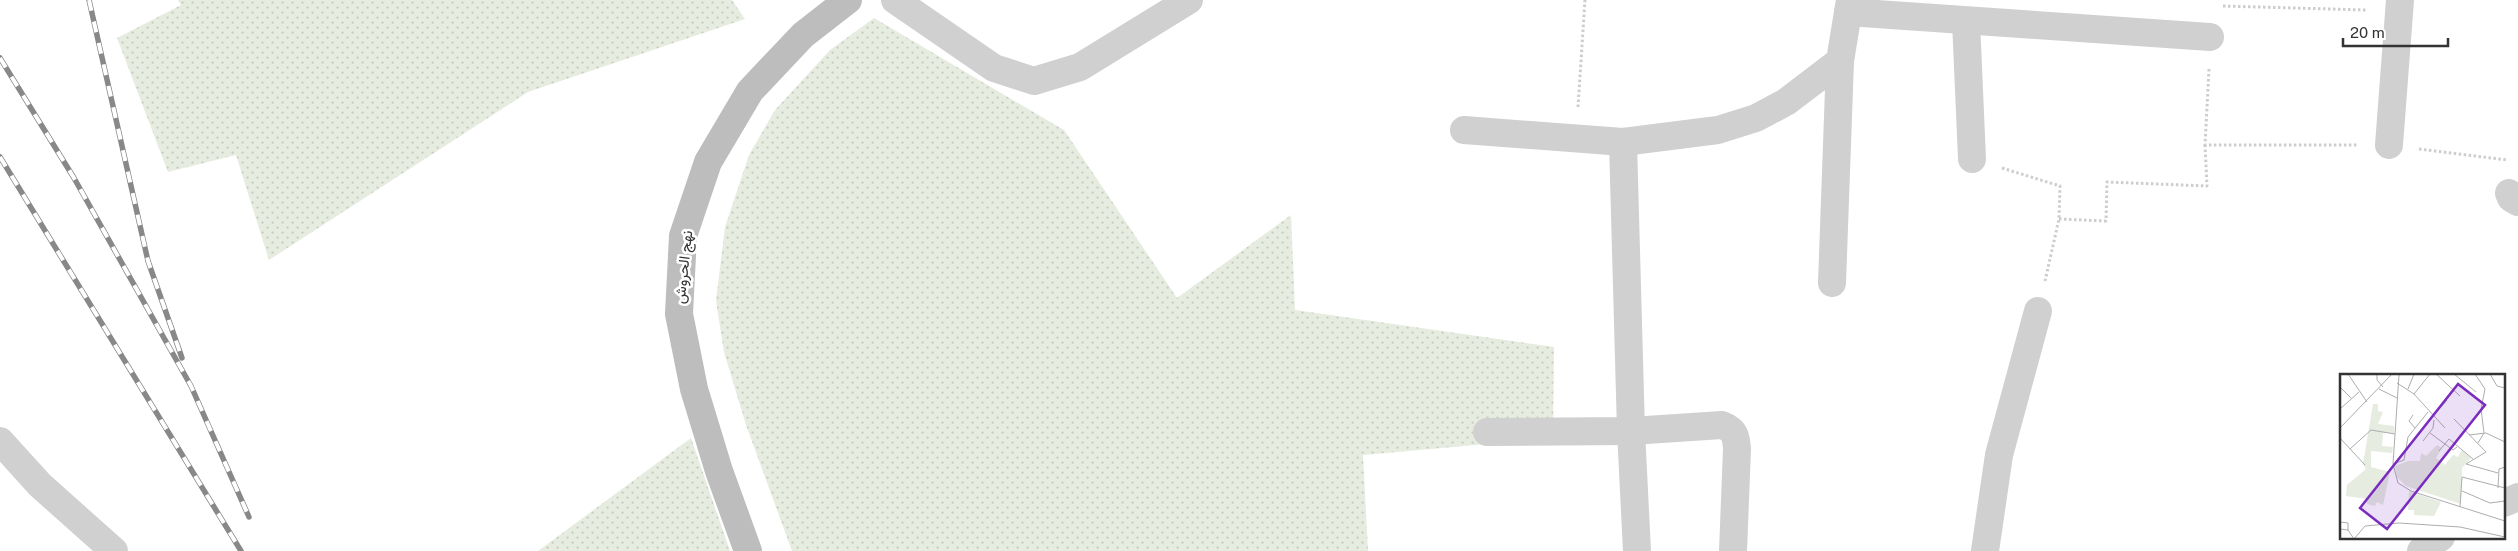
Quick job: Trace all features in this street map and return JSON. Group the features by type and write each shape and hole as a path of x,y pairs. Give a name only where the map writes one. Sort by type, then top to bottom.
{"street":[{"name":"نهج الحروش","path":"748,551 718,471 694,389 679,314 683,236 708,162 750,91 803,35 848,0"},
{"path":"895,0 994,68 1034,81 1080,67 1189,0"},
{"path":"1832,283 1840,61 1849,6 1966,21 2210,37"},
{"path":"2389,145 2399,6"},
{"path":"1966,21 1972,159"},
{"path":"1464,130 1623,142 1718,130 1756,118 1786,102 1840,61"},
{"path":"1623,142 1631,432 1638,551"},
{"path":"1985,551 1999,455 2038,310"},
{"path":"1487,432 1631,432 1722,425 1731,428 1736,436 1737,449 1733,551"},
{"path":"0,441 40,485 114,551"},
{"path":"2506,502 2518,497"},
{"path":"2421,551 2440,538"}],"path":[{"path":"1576,138 1584,0"},
{"path":"2059,219 2106,221 2107,182 2207,186 2205,145 2212,6 2399,6"},
{"path":"2205,145 2389,145 2512,160 2514,198"},
{"path":"1972,159 2060,186 2059,219 2038,310"}],"shaded area":[{"path":"178,0 732,0 745,19 528,92 269,260 236,155 168,172 117,38 181,5"},
{"path":"874,18 1064,130 1177,298 1291,215 1295,310 1554,347 1553,438 1363,455 1368,551 792,551 746,425 724,352 716,301 725,227 749,155 775,110 830,50"},
{"path":"691,438 730,551 538,551"}],"railway":[{"path":"89,0 148,261 182,358"},
{"path":"0,58 74,178 191,386 249,517"},
{"path":"0,157 241,551"}]}
